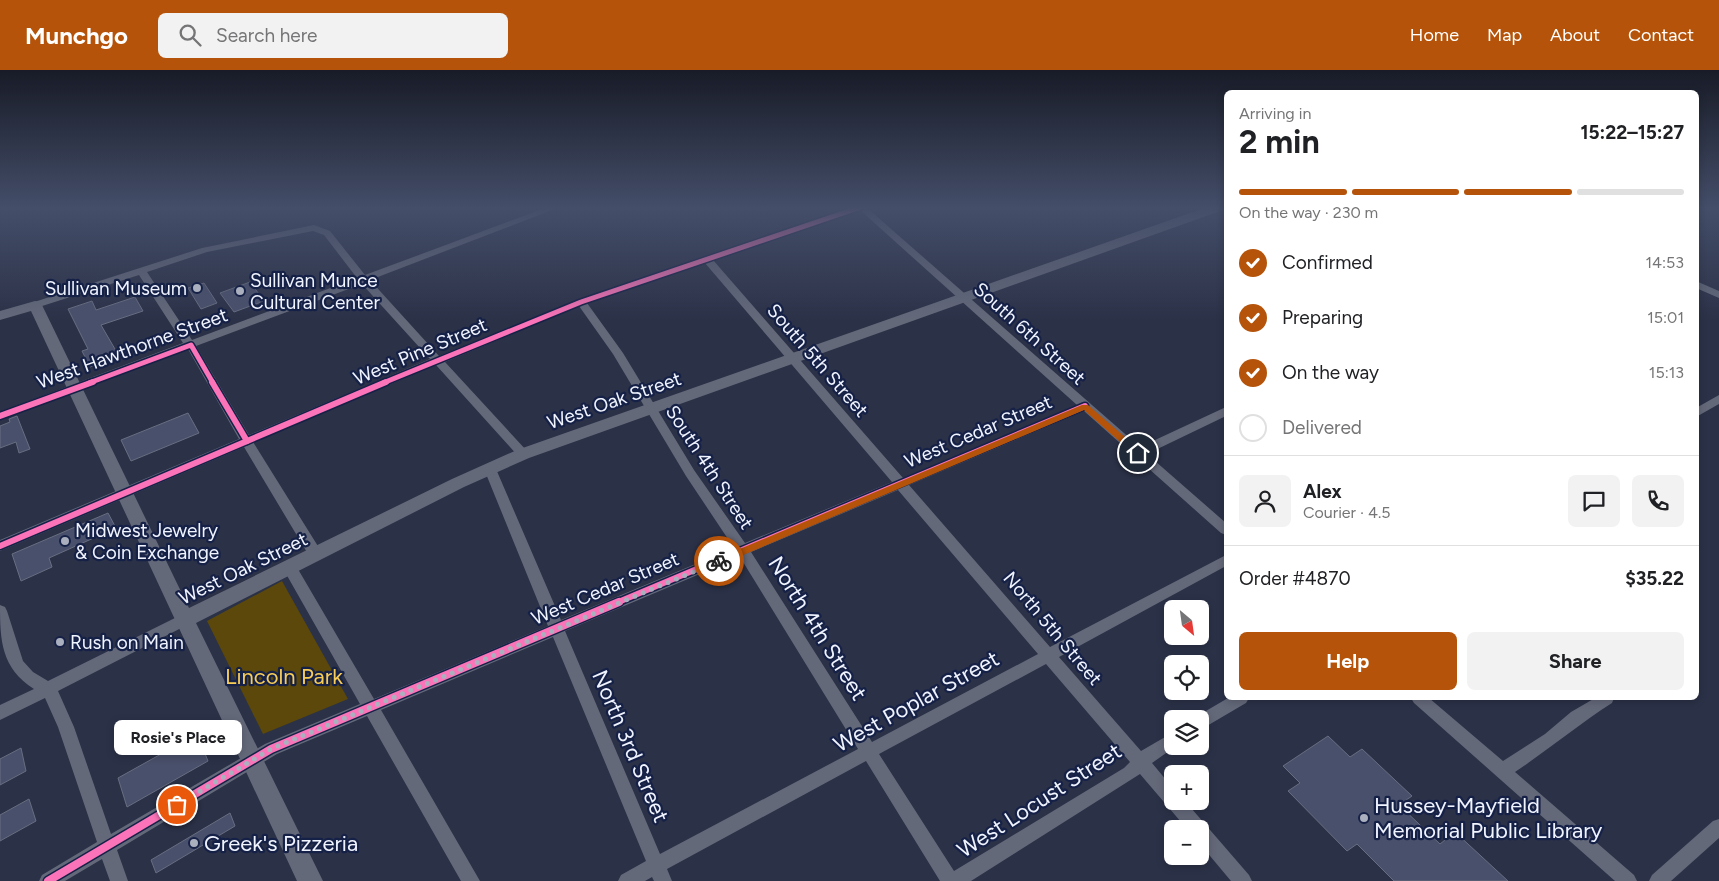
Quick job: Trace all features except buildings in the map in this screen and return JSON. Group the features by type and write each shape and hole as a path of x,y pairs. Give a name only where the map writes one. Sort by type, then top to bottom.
{"main road":[{"name":"West Oak Street","path":"184,620 523,454 1111,245"},
{"path":"0,316 35,304 310,881"}],"street":[{"path":"35,304 205,250 228,245"},
{"path":"336,245 364,280 436,361 523,454"},
{"name":"West Hawthorne Street","path":"0,416 457,245"},
{"name":"West Pine Street","path":"0,546 123,492 581,302 749,245"},
{"name":"South 6th Street","path":"904,245 1224,528"},
{"name":"South 5th Street","path":"707,259 903,484"},
{"path":"141,271 191,345 277,494 316,555"},
{"path":"1699,285 1719,295"},
{"name":"South 4th Street","path":"581,302 618,354 650,409 743,551"},
{"path":"1699,408 1719,399"},
{"name":"West Cedar Street","path":"48,881 271,749 369,706 903,484 1085,406"},
{"path":"1138,453 1224,413"},
{"name":"North 3rd Street","path":"490,469 660,874"},
{"name":"North 5th Street","path":"903,484 1164,790"},
{"name":"North 4th Street","path":"743,551 950,881"},
{"name":"West Poplar Street","path":"627,881 660,874 869,752 1048,654 1224,561"},
{"path":"290,568 471,881"},
{"path":"0,611 16,664 28,677 47,689 55,700 119,881"},
{"name":"West Oak Street","path":"0,713 184,620"},
{"path":"1209,718 1238,700"},
{"path":"1421,700 1628,881"},
{"path":"1502,771 1551,739 1577,717 1604,700"},
{"name":"West Locust Street","path":"955,881 1130,773 1152,752 1164,745"},
{"name":"North 5th Street","path":"1182,810 1190,820"},
{"path":"1658,881 1719,827"},
{"name":"North 5th Street","path":"1209,841 1244,881"}],"green space":[{"name":"Lincoln Park","path":"282,581 348,699 263,734 207,621"}],"cycle path":[{"path":"0,546 353,395 581,302 749,245"},
{"path":"0,416 191,345 247,441"},
{"path":"48,881 271,749 1085,406"}],"way so far":[{"path":"177,805 271,749 369,706 719,561"}],"place":[{"name":"Sullivan Museum","path":"197,288"},
{"name":"Sullivan Munce Cultural Center","path":"240,291"},
{"name":"Midwest Jewelry & Coin Exchange","path":"65,541"},
{"name":"Rush on Main","path":"60,642"},
{"name":"Rosie's Place","path":"177,805"},
{"name":"Hussey-Mayfield Memorial Public Library","path":"1364,818"},
{"name":"Greek's Pizzeria","path":"194,843"}],"route":[{"path":"719,561 1085,406 1138,453"}]}
